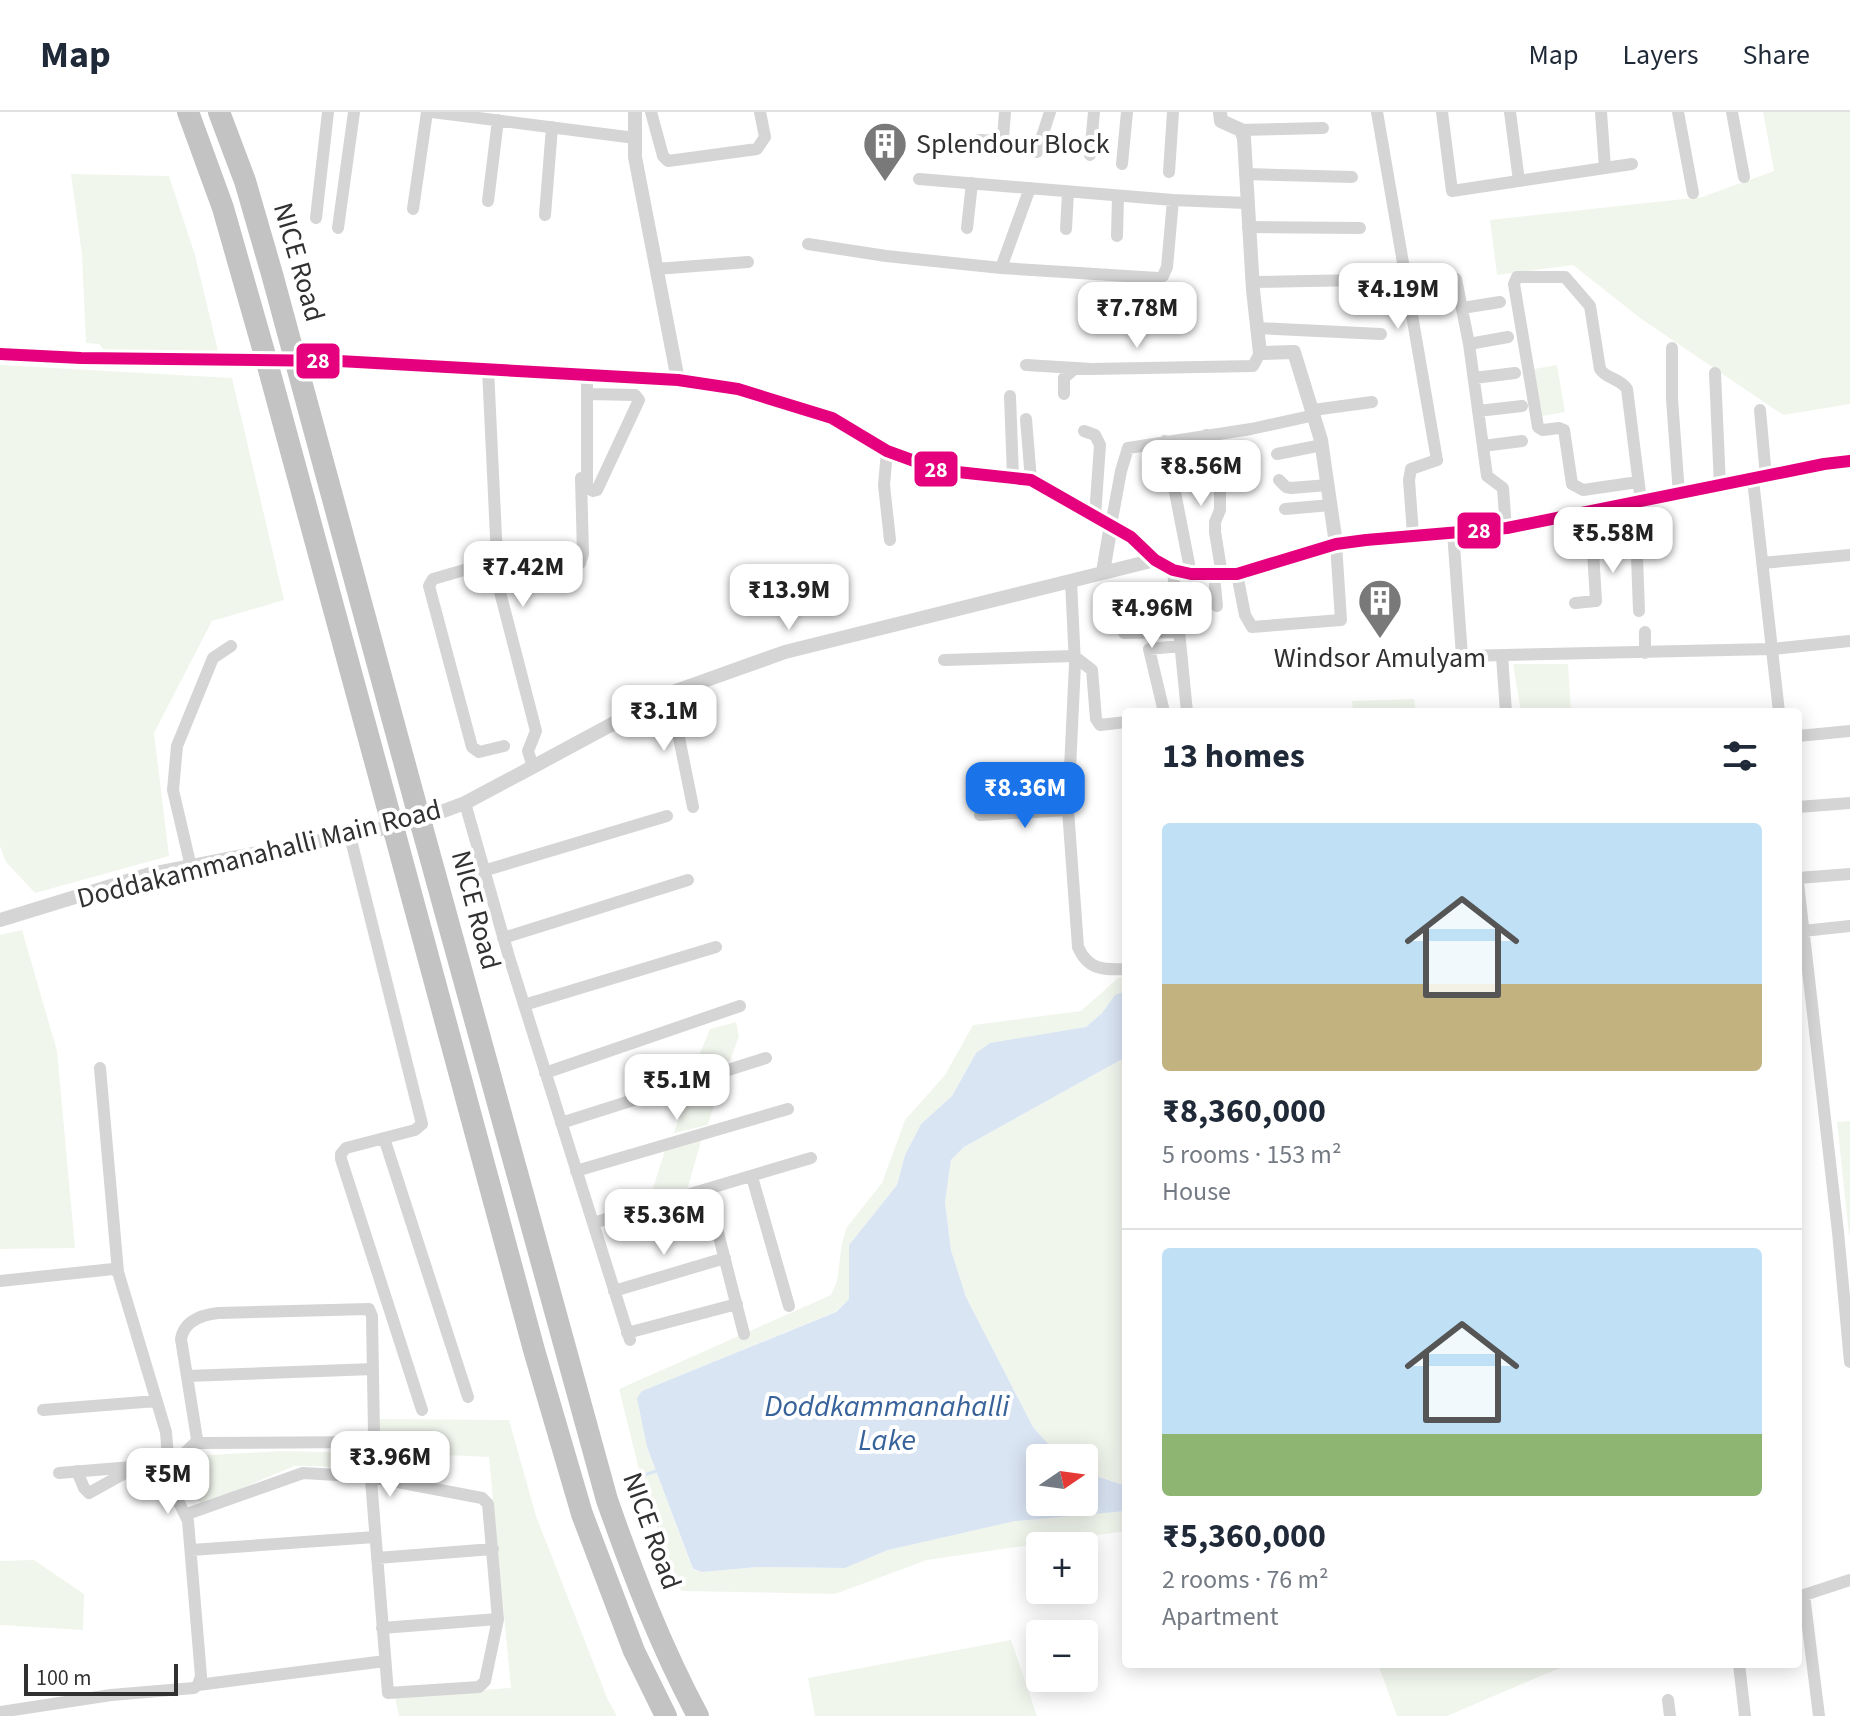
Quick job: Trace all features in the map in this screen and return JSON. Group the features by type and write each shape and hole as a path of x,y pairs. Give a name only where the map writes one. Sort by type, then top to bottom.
{"highway":[{"name":"NICE Road","path":"188,112 223,208 268,366 534,1350 582,1514 616,1607 666,1716"},
{"name":"NICE Road","path":"219,112 245,181 272,274 607,1500 650,1613 698,1716"}],"street":[{"path":"316,218 328,112"},
{"path":"338,228 354,112"},
{"path":"413,209 429,112 635,138"},
{"path":"635,112 636,167 678,380"},
{"path":"651,112 663,156 668,161 757,149 765,137 760,112"},
{"path":"979,140 999,141 1003,138 1005,112"},
{"path":"1037,152 1050,112"},
{"path":"1090,155 1094,112"},
{"path":"1122,164 1127,112"},
{"path":"1169,172 1173,112"},
{"path":"1220,112 1221,121 1241,130 1323,128"},
{"path":"1377,112 1437,460 1411,469 1413,534"},
{"path":"1442,112 1452,191 1632,164"},
{"path":"1510,112 1519,181"},
{"path":"1601,112 1605,168"},
{"path":"1678,112 1693,193"},
{"path":"1732,112 1744,177"},
{"path":"488,201 498,120"},
{"path":"545,215 552,127"},
{"path":"1026,365 1074,369 1253,366 1260,353 1241,130"},
{"path":"1245,174 1352,177"},
{"path":"919,179 1246,203"},
{"path":"967,228 972,183"},
{"path":"1001,268 1030,188"},
{"path":"1066,229 1068,192"},
{"path":"1117,236 1118,196"},
{"path":"808,244 1001,268 1158,278 1163,276 1167,267 1173,200"},
{"path":"1248,227 1360,228"},
{"path":"656,269 748,262"},
{"path":"1633,482 1583,490 1575,488 1564,430 1543,430 1538,427 1514,284 1517,277 1565,277 1590,306 1600,369 1603,374 1623,383 1627,389 1636,502 1639,611"},
{"path":"1456,279 1469,344 1487,476 1503,488 1506,529"},
{"path":"1252,282 1360,280"},
{"path":"1462,308 1500,302"},
{"path":"1257,328 1381,334"},
{"path":"1469,344 1508,337"},
{"path":"1672,348 1672,399 1679,494"},
{"path":"1206,435 1220,490 1215,532 1224,575 1252,627 1341,620 1331,505 1314,413 1294,352 1260,353"},
{"path":"0,354 223,359"},
{"path":"339,361 678,380 738,389 832,418 887,451 939,470 1031,480 1131,537 1155,560 1173,570 1191,574 1224,575 1336,544 1413,534 1506,529 1850,461"},
{"path":"488,369 497,558 506,565"},
{"path":"1064,394 1064,378 1074,369"},
{"path":"1474,378 1515,373"},
{"path":"1715,373 1720,486"},
{"path":"584,375 587,394 587,487 593,491 597,490 639,400 635,395 587,394"},
{"path":"528,566 576,565 582,559 584,375"},
{"path":"1010,396 1013,477"},
{"path":"1103,572 1128,448 1372,402"},
{"path":"1478,411 1522,406"},
{"path":"1760,410 1762,563 1779,708"},
{"path":"1026,419 1031,480"},
{"path":"1084,431 1095,435 1100,445 1095,516"},
{"path":"1165,441 1191,574"},
{"path":"1483,446 1522,441"},
{"path":"1277,454 1322,445"},
{"path":"887,451 884,485 890,540"},
{"path":"1279,480 1291,488 1328,485"},
{"path":"1285,509 1331,505"},
{"path":"1575,603 1596,601 1591,518 1587,512"},
{"path":"1453,532 1462,656 1772,649 1850,641"},
{"path":"1762,563 1850,555"},
{"name":"Doddakammanahalli Main Road","path":"0,920 150,874 350,836 438,813 465,803 670,693 785,652 1155,560"},
{"path":"504,746 479,752 473,749 429,586 433,579 485,564 494,569 536,731 528,751 533,767"},
{"path":"1173,570 1184,708"},
{"path":"1217,606 1224,575"},
{"path":"1071,581 1074,656 1068,810 1078,947 1089,964 1101,970 1122,969"},
{"path":"1124,633 1179,632"},
{"path":"1645,632 1645,653"},
{"path":"191,867 173,790 177,746 213,658 231,646"},
{"path":"1163,708 1149,649 1180,646"},
{"path":"944,660 1074,656 1092,670 1096,719 1100,725 1122,722"},
{"path":"1502,656 1506,708"},
{"path":"670,693 693,807"},
{"path":"1802,736 1850,731"},
{"path":"465,803 503,938 629,1336 737,1304"},
{"path":"1802,807 1850,803"},
{"path":"980,815 1068,810"},
{"path":"483,871 667,816"},
{"path":"350,836 422,1124 415,1130 346,1148 341,1159 422,1410"},
{"path":"1802,880 1850,874"},
{"path":"503,938 688,880"},
{"path":"1802,921 1802,946 1844,1246 1850,1362"},
{"path":"1803,931 1850,926"},
{"path":"524,1005 716,947"},
{"path":"545,1073 740,1006"},
{"path":"561,1123 766,1058"},
{"path":"100,1068 118,1272 167,1440 173,1491 187,1514 201,1676 198,1685"},
{"path":"576,1171 788,1109"},
{"path":"384,1138 468,1397"},
{"path":"593,1223 811,1158"},
{"path":"752,1177 789,1306"},
{"path":"707,1190 744,1334"},
{"path":"614,1291 725,1258"},
{"path":"0,1281 113,1269 118,1272"},
{"path":"59,1473 136,1466 168,1467 195,1443 197,1433 181,1334 192,1321 202,1316 369,1309 372,1316 374,1434 368,1442 371,1477 382,1628 388,1693 479,1687 485,1681 498,1619 488,1504 482,1498 371,1477 303,1473 187,1514"},
{"path":"187,1376 373,1369"},
{"path":"43,1410 156,1401"},
{"path":"195,1443 368,1442"},
{"path":"77,1471 89,1493 136,1466"},
{"path":"191,1550 375,1537"},
{"path":"377,1558 493,1549"},
{"path":"1802,1596 1850,1580"},
{"path":"1802,1603 1819,1716"},
{"path":"382,1628 498,1619"},
{"path":"0,1712 385,1661"},
{"path":"1739,1668 1745,1716"},
{"path":"1668,1700 1670,1716"}],"shaded area":[{"path":"1763,112 1850,112 1850,404 1783,415 1640,318 1573,265 1497,275 1490,220 1702,197 1774,171"},
{"path":"71,174 169,176 195,255 219,355 108,355 99,344 86,343 82,255"},
{"path":"0,365 232,378 284,600 212,621 154,733 169,856 35,893 6,862 0,846"},
{"path":"1557,365 1565,412 1542,416 1534,369"},
{"path":"1513,664 1568,664 1571,708 1520,708"},
{"path":"1414,699 1415,708 1353,708 1352,701"},
{"path":"22,930 57,1051 75,1248 0,1249 0,935"},
{"path":"1122,978 1122,992 1115,995 1102,1013 1086,1027 976,1053 952,1096 921,1124 905,1155 897,1185 849,1245 849,1299 835,1312 642,1391 647,1447 693,1570 845,1568 888,1550 1015,1520 1098,1516 1098,1513 1122,1511 1122,1532 1098,1535 1098,1532 1026,1532 1026,1546 927,1560 835,1594 681,1591 646,1498 619,1389 831,1295 837,1281 847,1227 882,1183 905,1120 945,1075 973,1025 1081,1011"},
{"path":"736,1022 739,1036 730,1061 693,1070 710,1029"},
{"path":"1122,1059 1122,1485 1098,1477 1098,1444 1048,1444 1033,1427 966,1297 951,1250 945,1202 951,1160 964,1147"},
{"path":"722,1077 708,1125 674,1133 688,1088"},
{"path":"1850,1121 1850,1235 1849,1235 1837,1122"},
{"path":"702,1138 687,1190 649,1201 665,1150"},
{"path":"379,1419 509,1420 536,1516 617,1716 399,1716 395,1696 511,1688 489,1457 378,1452"},
{"path":"282,1451 364,1453 365,1471 294,1466 205,1504 181,1494 175,1485 178,1469 191,1456"},
{"path":"34,1560 84,1594 83,1630 0,1625 0,1561"},
{"path":"1011,1640 1026,1692 1029,1692 1037,1716 815,1716 808,1678"},
{"path":"1379,1668 1560,1668 1447,1716 1397,1716"}],"water":[{"name":"Doddkammanahalli Lake","path":"1122,992 1122,1059 964,1147 951,1160 945,1202 951,1250 966,1297 1033,1427 1048,1444 1026,1444 1026,1516 1070,1516 1015,1521 888,1550 845,1568 758,1567 702,1572 693,1569 647,1447 637,1398 642,1391 836,1312 849,1299 849,1245 897,1185 905,1155 921,1124 952,1096 976,1053 990,1043 1086,1027 1102,1013 1115,995"},
{"name":"Doddkammanahalli Lake","path":"1098,1477 1122,1485 1122,1511 1098,1514"}],"waterway":[{"path":"622,1483 656,1471"}],"tunnel":[{"path":"223,359 339,361"}],"transit line":[{"name":"28","path":"0,354 339,361 678,380 738,389 832,418 887,451 939,470 1031,480 1131,537 1155,560 1173,570 1191,574 1237,574 1336,544 1507,528 1850,461"}],"place":[{"name":"Splendour Block","path":"885,183"},
{"name":"Windsor Amulyam","path":"1380,640"}]}
